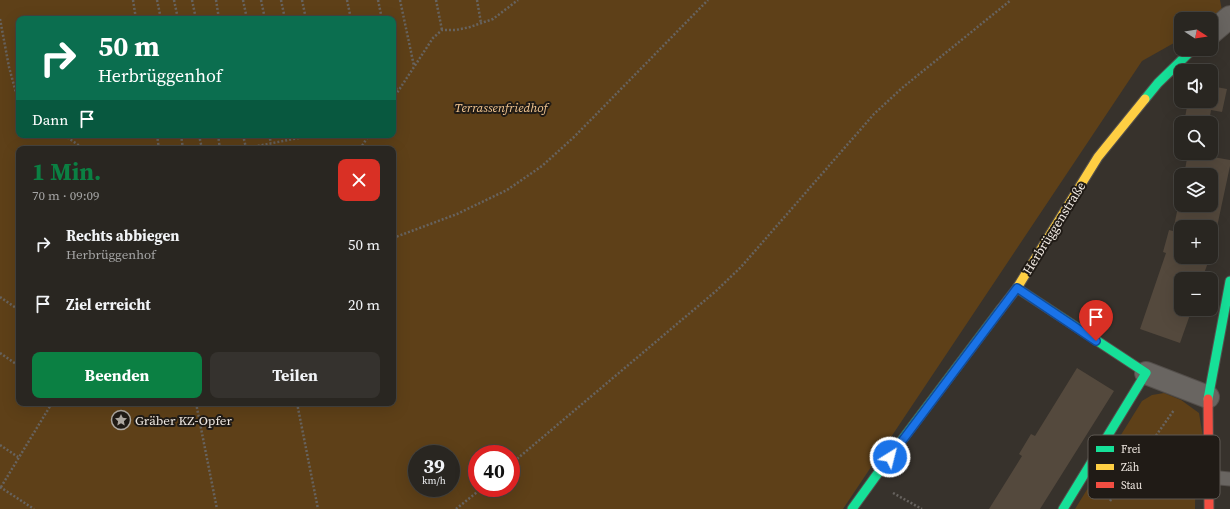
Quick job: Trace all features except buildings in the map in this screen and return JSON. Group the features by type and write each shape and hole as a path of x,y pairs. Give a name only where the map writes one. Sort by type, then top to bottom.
{"street":[{"path":"1218,27 1230,17"},
{"name":"Herbrüggenstraße","path":"852,509 1017,288 1098,157 1158,83 1186,56"},
{"path":"1204,435 1199,393 1224,341 1230,281"},
{"path":"1017,288 1146,373 1199,393"},
{"path":"1108,435 1146,373"},
{"path":"1063,509 1088,468"},
{"path":"1209,499 1209,509"}],"lane":[{"path":"1220,478 1230,479"}],"path":[{"path":"133,0 136,16"},
{"path":"157,0 160,16"},
{"path":"174,0 177,16"},
{"path":"192,0 195,16"},
{"path":"216,0 219,16"},
{"path":"243,0 246,16"},
{"path":"262,0 265,16"},
{"path":"282,0 285,16"},
{"path":"302,0 305,16"},
{"path":"347,0 350,16"},
{"path":"378,0 381,16"},
{"path":"400,0 414,66"},
{"path":"436,0 442,30"},
{"path":"477,0 481,23"},
{"path":"511,0 512,4"},
{"path":"397,92 433,38 442,30 456,30 470,27 493,19 518,0"},
{"path":"396,237 464,211 507,190 542,166 574,137 708,0"},
{"path":"520,456 716,291 741,267 874,114 902,88 1011,0"},
{"path":"0,18 9,67 16,93"},
{"path":"396,87 397,92"},
{"path":"68,138 80,146"},
{"path":"270,138 271,144"},
{"path":"261,146 298,138"},
{"path":"0,297 16,308"},
{"path":"0,353 16,364"},
{"path":"1164,435 1199,393"},
{"path":"34,509 0,486 50,406"},
{"path":"197,406 217,509"},
{"path":"298,406 318,509"},
{"path":"0,445 18,457"},
{"path":"891,492 922,509"},
{"path":"456,509 471,497"}],"green space":[{"name":"Terrassenfriedhof","path":"0,0 1220,0 1223,16 1218,17 1218,12 1174,12 1174,43 1142,61 843,509 0,509"},
{"path":"1164,393 1181,400 1199,413 1203,435 1121,435 1142,401 1152,395"},
{"path":"1088,488 1088,499 1195,499 1195,509 1075,509"}],"traffic: fast":[{"path":"1145,99 1158,83 1186,56"},
{"path":"1208,399 1230,281"},
{"path":"1017,288 1146,373 1108,435"},
{"path":"852,509 1000,310"},
{"path":"1063,509 1088,468"}],"traffic: slow":[{"path":"1000,310 1017,288 1098,157 1145,99"}],"traffic: jam":[{"path":"1208,399 1208,435"},
{"path":"1209,499 1209,509"}],"place":[{"name":"Gräber KZ-Opfer","path":"121,420"}],"route":[{"path":"890,457 1017,288 1096,341"}]}
